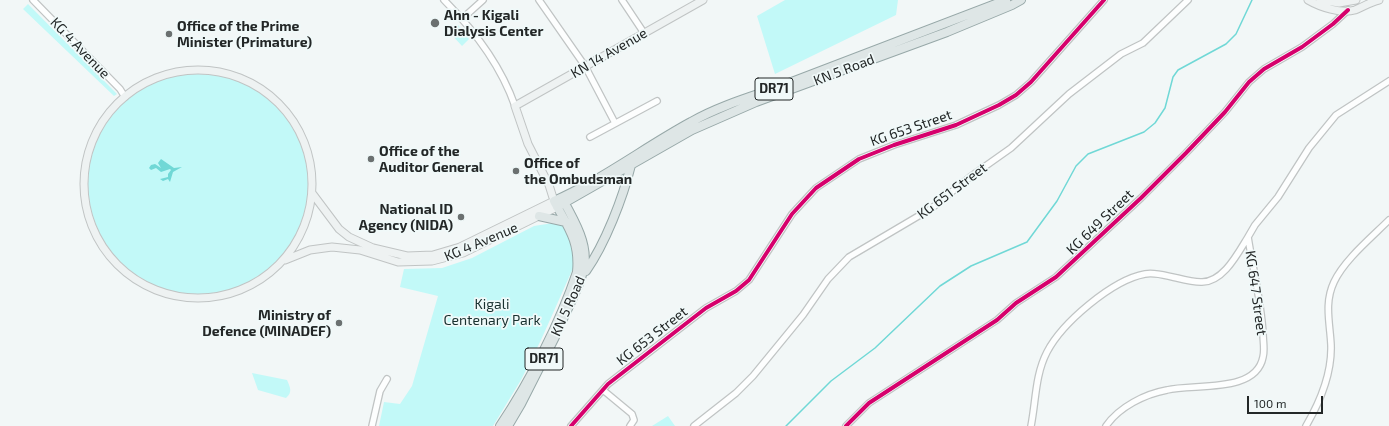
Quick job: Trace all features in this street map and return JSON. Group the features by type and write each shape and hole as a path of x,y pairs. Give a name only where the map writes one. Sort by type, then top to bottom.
{"main road":[{"name":"KN 5 Road","path":"559,203 692,121 738,101 776,88 1006,0"},
{"name":"KN 5 Road","path":"559,203 631,165 692,130 756,102 947,32 1012,6 1021,0"},
{"path":"1308,0 1319,7 1334,10 1354,10 1378,0"},
{"path":"1320,0 1339,3 1355,0"},
{"name":"KN 14 Avenue","path":"515,106 700,1"},
{"path":"208,69 230,73 250,81 269,93 286,109 298,128 310,157 312,193 308,215 300,236 285,260 255,284 236,293 199,299 177,297 156,291 140,283 118,266 101,244 89,219 85,200 84,180 91,140 106,116 125,96 143,84 164,75 185,70 208,69"},
{"path":"515,106 528,144 559,203"},
{"path":"582,277 598,252 625,186 631,165"},
{"name":"KG 4 Avenue","path":"312,193 339,229 349,237 366,245 398,255 418,256 448,251 539,216 559,203"},
{"name":"KN 5 Road","path":"500,426 512,407 542,350 577,272 578,248 559,203"},
{"name":"KN 5 Road","path":"508,426 548,352 582,277 586,260 583,242 559,203"},
{"name":"KG 4 Avenue","path":"285,260 310,250 332,247 360,250 398,262 432,262 463,253 497,232 559,203"},
{"path":"539,216 566,222"}],"street":[{"name":"KG 4 Avenue","path":"33,0 120,89 125,96"},
{"path":"444,0 462,18 501,73 515,106"},
{"path":"462,18 483,0"},
{"path":"539,0 585,66 615,123"},
{"path":"622,0 644,33"},
{"name":"KG 653 Street","path":"571,426 603,390 706,308 744,286 765,258 792,214 816,188 858,159 894,144 956,125 999,105 1010,98 1032,82 1104,0"},
{"name":"KG 651 Street","path":"694,426 736,393 753,376 803,315 838,267 850,257 932,208 970,177 1011,148 1069,94 1121,54 1143,42 1188,0"},
{"name":"KG 649 Street","path":"846,426 874,400 990,324 1016,302 1056,277 1141,198 1225,112 1248,82 1264,69 1302,47 1333,24 1348,10"},
{"name":"KG 647 Street","path":"1106,426 1130,404 1150,394 1180,388 1235,383 1254,375 1258,370 1264,356 1262,322 1248,237 1255,225 1278,197 1309,148 1336,115 1389,81"},
{"path":"590,137 657,101"},
{"path":"1306,426 1315,410 1328,376 1331,345 1328,319 1329,299 1335,280 1350,260 1389,220"},
{"path":"1031,426 1039,374 1047,352 1061,333 1079,314 1116,284 1144,274 1154,273 1189,281 1208,281 1217,277 1225,269 1248,237"},
{"path":"372,426 380,391 387,379"},
{"path":"603,390 632,414 634,420 630,426"}],"green space":[{"path":"785,0 898,0 896,15 775,74 757,16"},
{"path":"28,4 117,94 114,96 23,9"},
{"path":"458,25 469,39 462,46 450,33"},
{"path":"187,74 209,74 240,82 259,92 276,106 290,123 300,142 308,173 308,195 300,226 290,245 276,262 259,276 240,286 209,294 187,294 156,286 146,281 128,269 113,254 106,245 96,226 88,195 88,173 96,142 101,132 113,114 128,99 137,92 156,82"},
{"name":"Kigali Centenary Park","path":"553,223 564,225 574,247 574,266 541,340 521,380 493,426 379,426 384,402 400,404 412,386 438,296 400,287 404,269 442,268 472,258 534,226"},
{"path":"252,373 287,380 290,387 290,394 286,398 258,390"},
{"path":"668,416 675,426 652,426"}],"water":[{"path":"161,159 174,168 182,167 173,172 170,182 168,179 163,181 160,179 168,177 171,170 170,169 161,172 156,168 151,170 149,168 151,165 155,164 161,168 158,163"}],"waterway":[{"path":"786,426 831,381 875,348 940,286 971,266 1027,242 1057,201 1076,166 1088,154 1144,132 1155,123 1165,108 1173,77 1178,70 1226,44 1236,34 1252,0"}],"cycle path":[{"path":"571,426 608,384 706,308 736,291 749,280 792,214 816,188 859,159 894,145 956,125 999,105 1016,95 1031,82 1104,0"},
{"path":"846,426 869,403 997,320 1016,303 1056,277 1141,198 1186,153 1225,112 1249,82 1264,69 1302,47 1333,24 1348,10"}],"place":[{"name":"Ahn - Kigali Dialysis Center","path":"435,23"},
{"name":"Office of the Prime Minister (Primature)","path":"169,34"},
{"name":"Office of the Auditor General","path":"371,159"},
{"name":"Office of the Ombudsman","path":"516,171"},
{"name":"National ID Agency (NIDA)","path":"461,217"},
{"name":"Ministry of Defence (MINADEF)","path":"339,323"}]}
